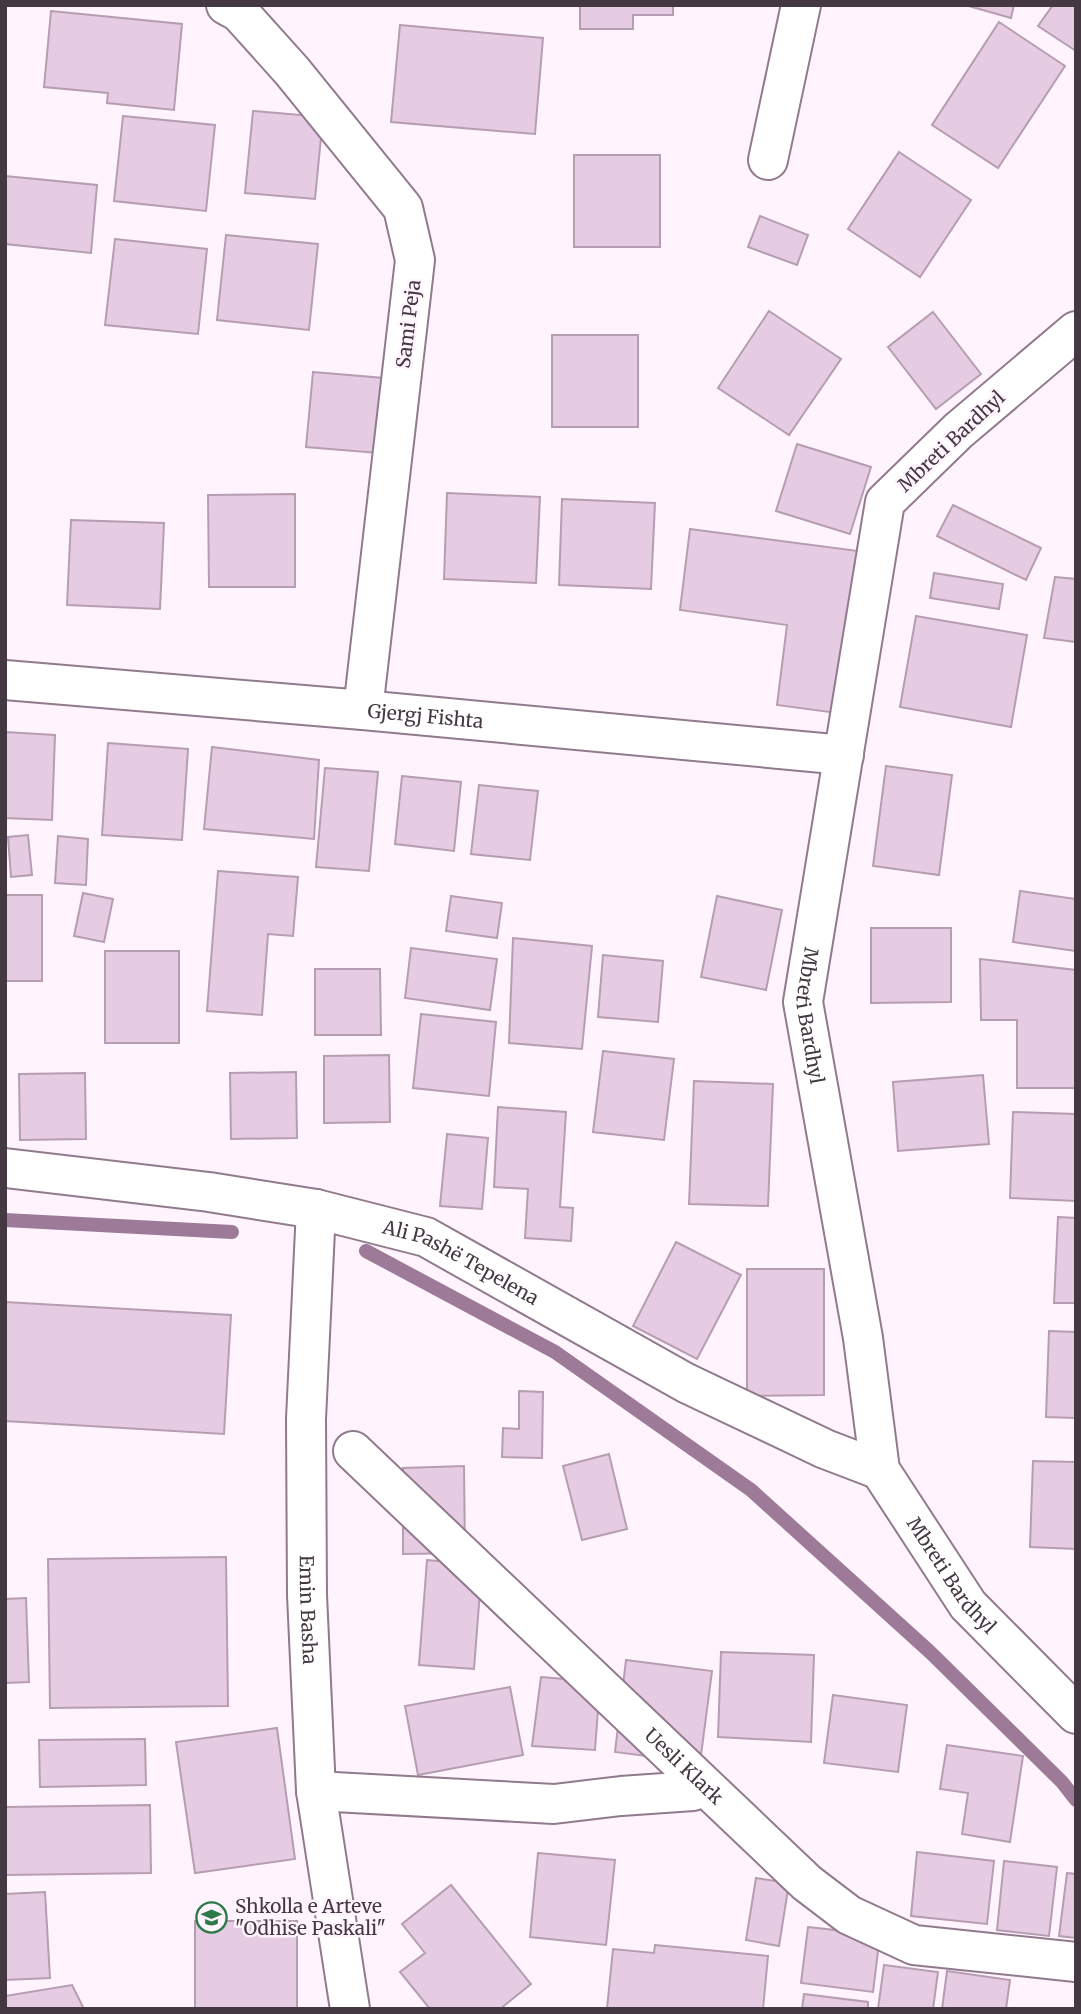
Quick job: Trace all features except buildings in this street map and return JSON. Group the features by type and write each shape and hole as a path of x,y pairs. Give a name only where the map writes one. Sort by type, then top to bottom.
{"street":[{"name":"Sami Peja","path":"226,5 239,12 292,71 402,208 415,260 363,710"},
{"path":"768,160 801,5"},
{"name":"Mbreti Bardhyl","path":"1076,331 958,431 885,502 803,1002 863,1338 880,1470 968,1605 1076,1714"},
{"name":"Gjergj Fishta","path":"5,680 844,755"},
{"name":"Ali Pashë Tepelena","path":"5,1168 209,1192 316,1209 426,1237 686,1383 825,1449 880,1470"},
{"name":"Emin Basha","path":"316,1209 306,1419 307,1595 316,1791 349,2009"},
{"name":"Uesli Klark","path":"353,1451 807,1883 849,1915 914,1945 1076,1962"},
{"path":"316,1791 554,1804 693,1791"}],"waterway":[{"path":"5,1220 232,1232"},
{"path":"366,1251 555,1352 751,1490 930,1652 1062,1782 1076,1800"}],"place":[{"name":"Shkolla e Arteve \"Odhise Paskali\"","path":"212,1917"}]}
